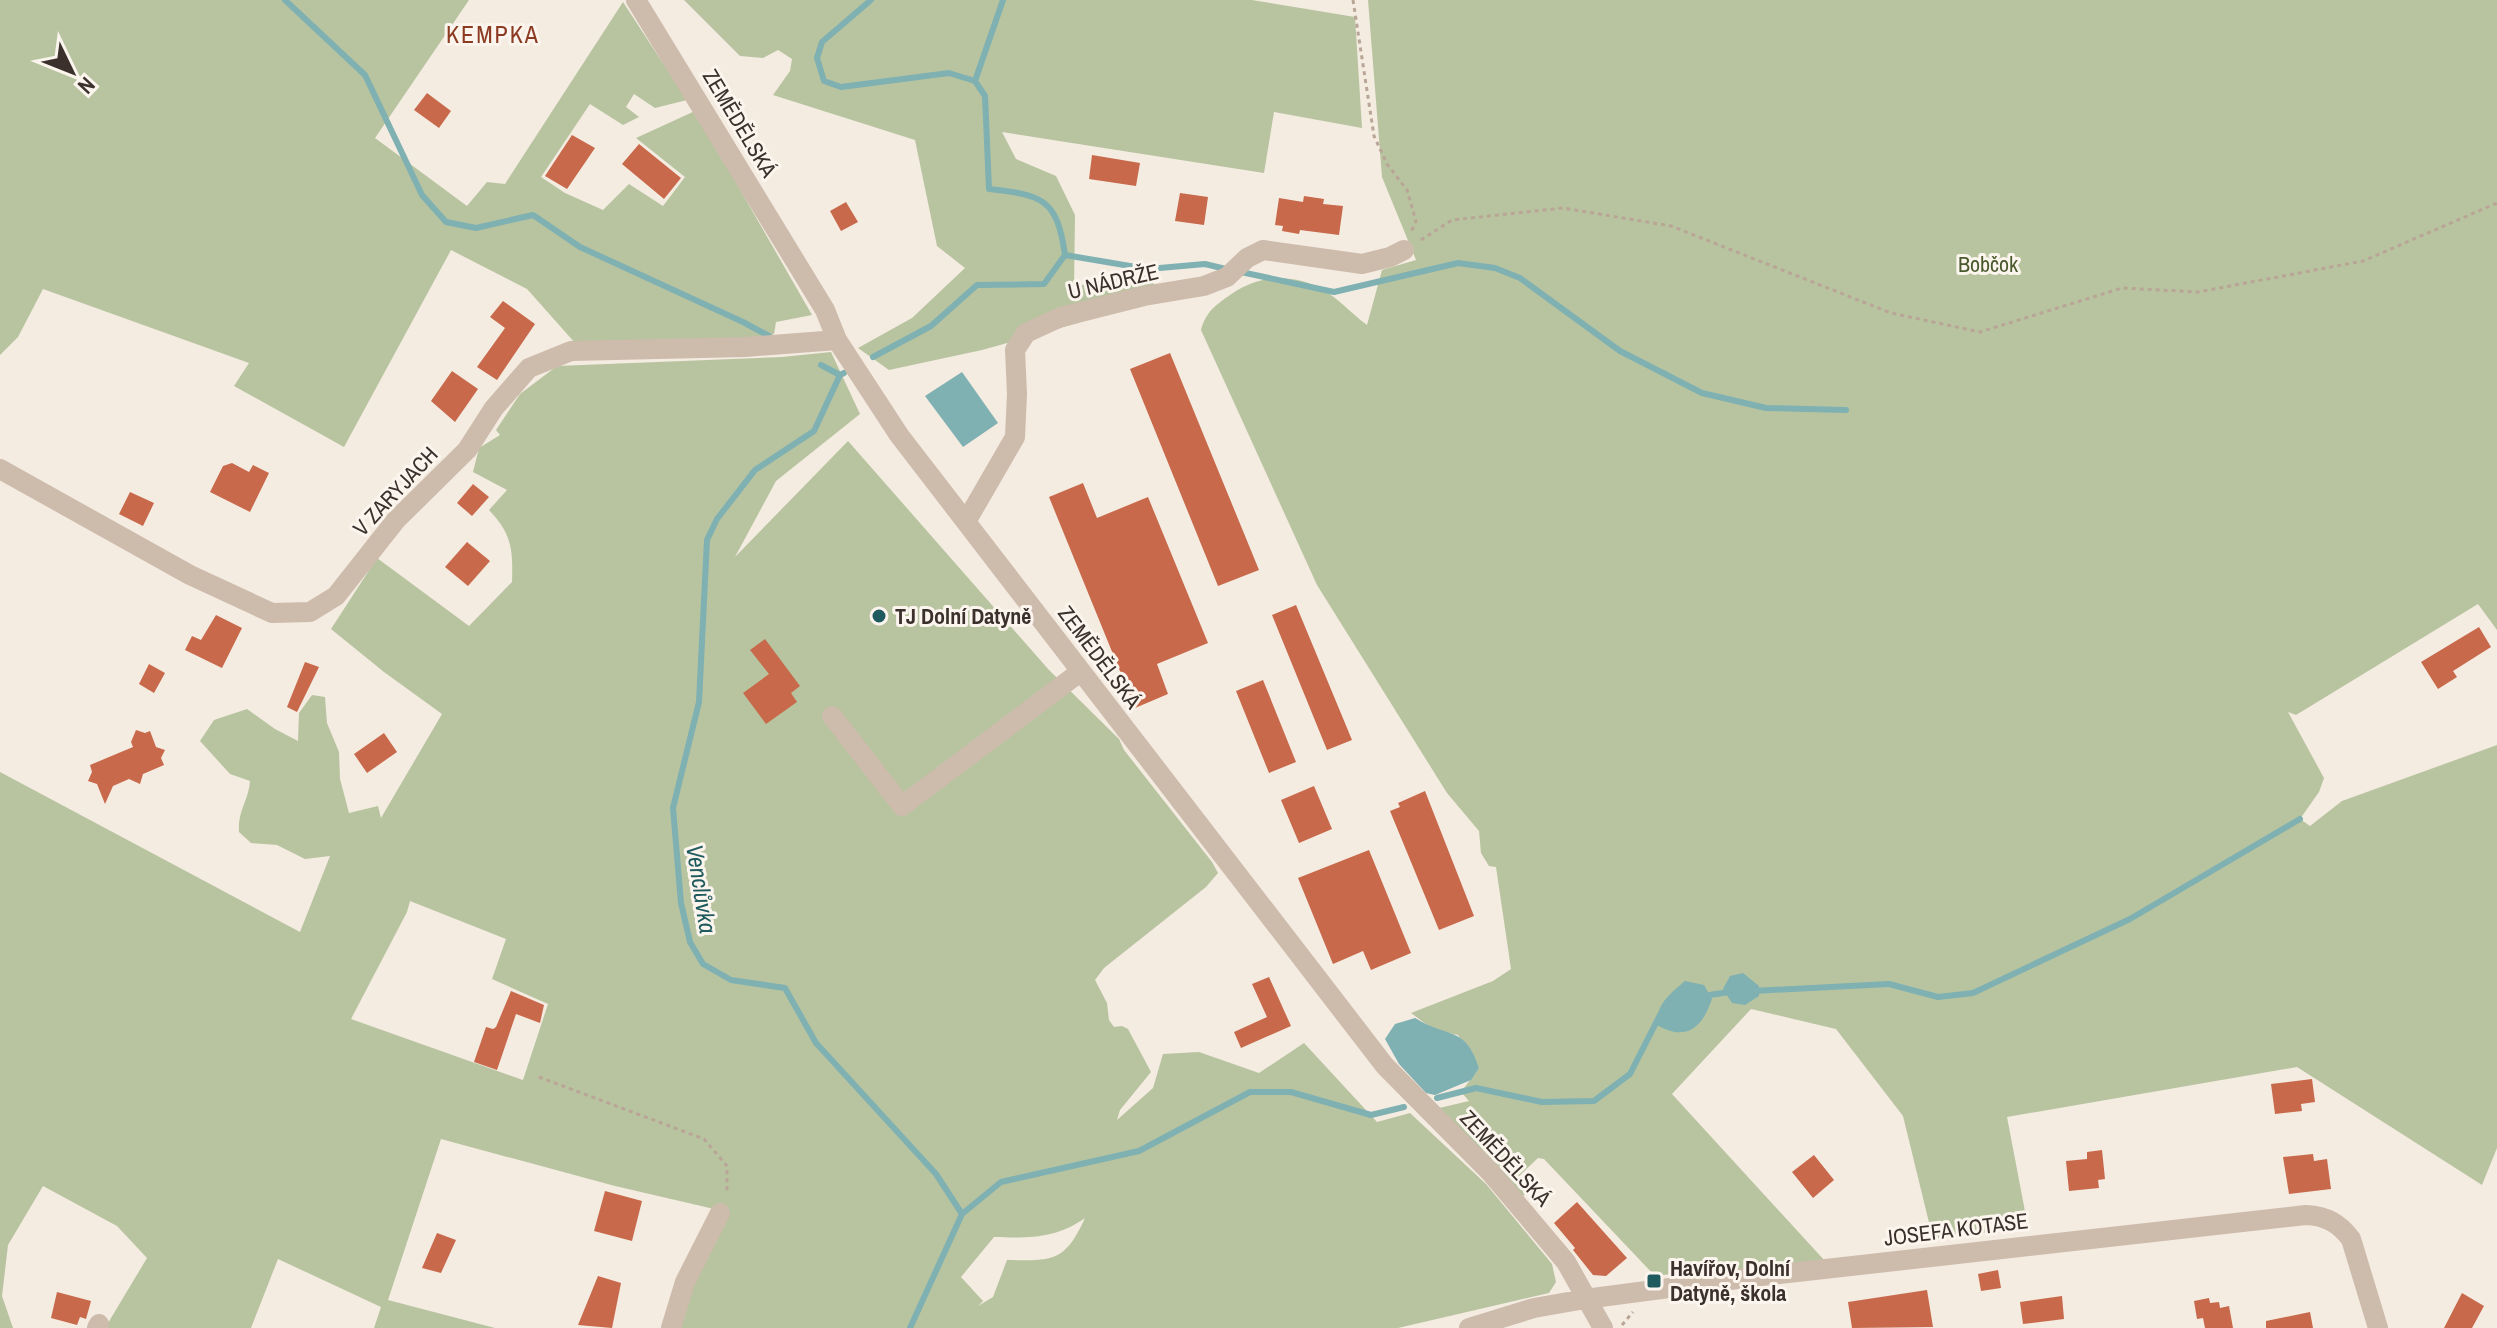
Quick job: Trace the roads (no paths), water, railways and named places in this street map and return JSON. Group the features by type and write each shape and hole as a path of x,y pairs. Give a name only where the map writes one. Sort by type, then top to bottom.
{"street":[{"name":"ZEMĚDĚLSKÁ","path":"636,0 825,310 837,340 899,435 1385,1066 1491,1173 1566,1262 1603,1328"},
{"name":"U NÁDRŽE","path":"967,520 1015,437 1015,350 1026,333 1061,317 1144,296 1204,286 1227,277 1247,258 1263,250 1362,264 1404,250"},
{"name":"V ZARYJACH","path":"0,469 190,575 272,613 310,612 336,596 396,520 467,450 494,408 529,368 571,351 745,347 837,340"},
{"path":"832,716 902,806 1080,672"},
{"path":"671,1328 685,1282 720,1213"},
{"name":"JOSEFA KOTASE","path":"1469,1328 1534,1308 1585,1299 2210,1224 2317,1215 2338,1224 2351,1239 2378,1328"}],"water":[{"path":"962,372 998,423 963,447 925,396"},
{"path":"1743,973 1759,986 1759,996 1745,1005 1732,1003 1723,989 1730,976"},
{"path":"1685,981 1704,985 1712,999 1703,1018 1692,1029 1685,1032 1667,1030 1657,1025 1661,1005"},
{"path":"1415,1018 1462,1039 1468,1045 1479,1068 1471,1080 1435,1095 1426,1093 1399,1064 1385,1039 1395,1024"}],"waterway":[{"path":"285,0 365,75 422,195 446,222 476,228 533,215 580,247 769,336"},
{"name":"Venclůvka","path":"871,0 822,42 817,58 824,81 841,87 949,73 975,81 985,96 989,189 1034,197 1044,203 1057,221 1065,255 1044,284 977,285 931,326 873,357"},
{"path":"975,81 1003,0"},
{"path":"1065,255 1148,269 1205,264 1230,270"},
{"path":"1241,272 1334,292 1458,263 1495,268 1520,278 1620,351 1702,393 1766,408 1846,410"},
{"path":"821,365 840,375"},
{"name":"Venclůvka","path":"844,373 840,375 814,431 755,470 717,519 707,540 699,702 673,808 681,903 690,942 703,964 731,980 785,988 816,1043 936,1174 962,1214 910,1328"},
{"path":"1753,991 1889,984 1938,997 1973,993 2130,919 2300,819"},
{"path":"1702,996 1730,992"},
{"path":"1437,1098 1476,1088 1542,1102 1594,1101 1630,1074 1660,1015"},
{"path":"962,1214 1001,1182 1139,1151 1250,1092 1291,1092 1371,1115 1404,1107"}],"place":[{"name":"TJ Dolní Datyně","path":"879,616"},
{"name":"Havířov, Dolní Datyně, škola","path":"1654,1281"}],"district":[{"name":"KEMPKA","path":"493,34"}],"park label":[{"name":"Bobčok","path":"1988,264"}]}
